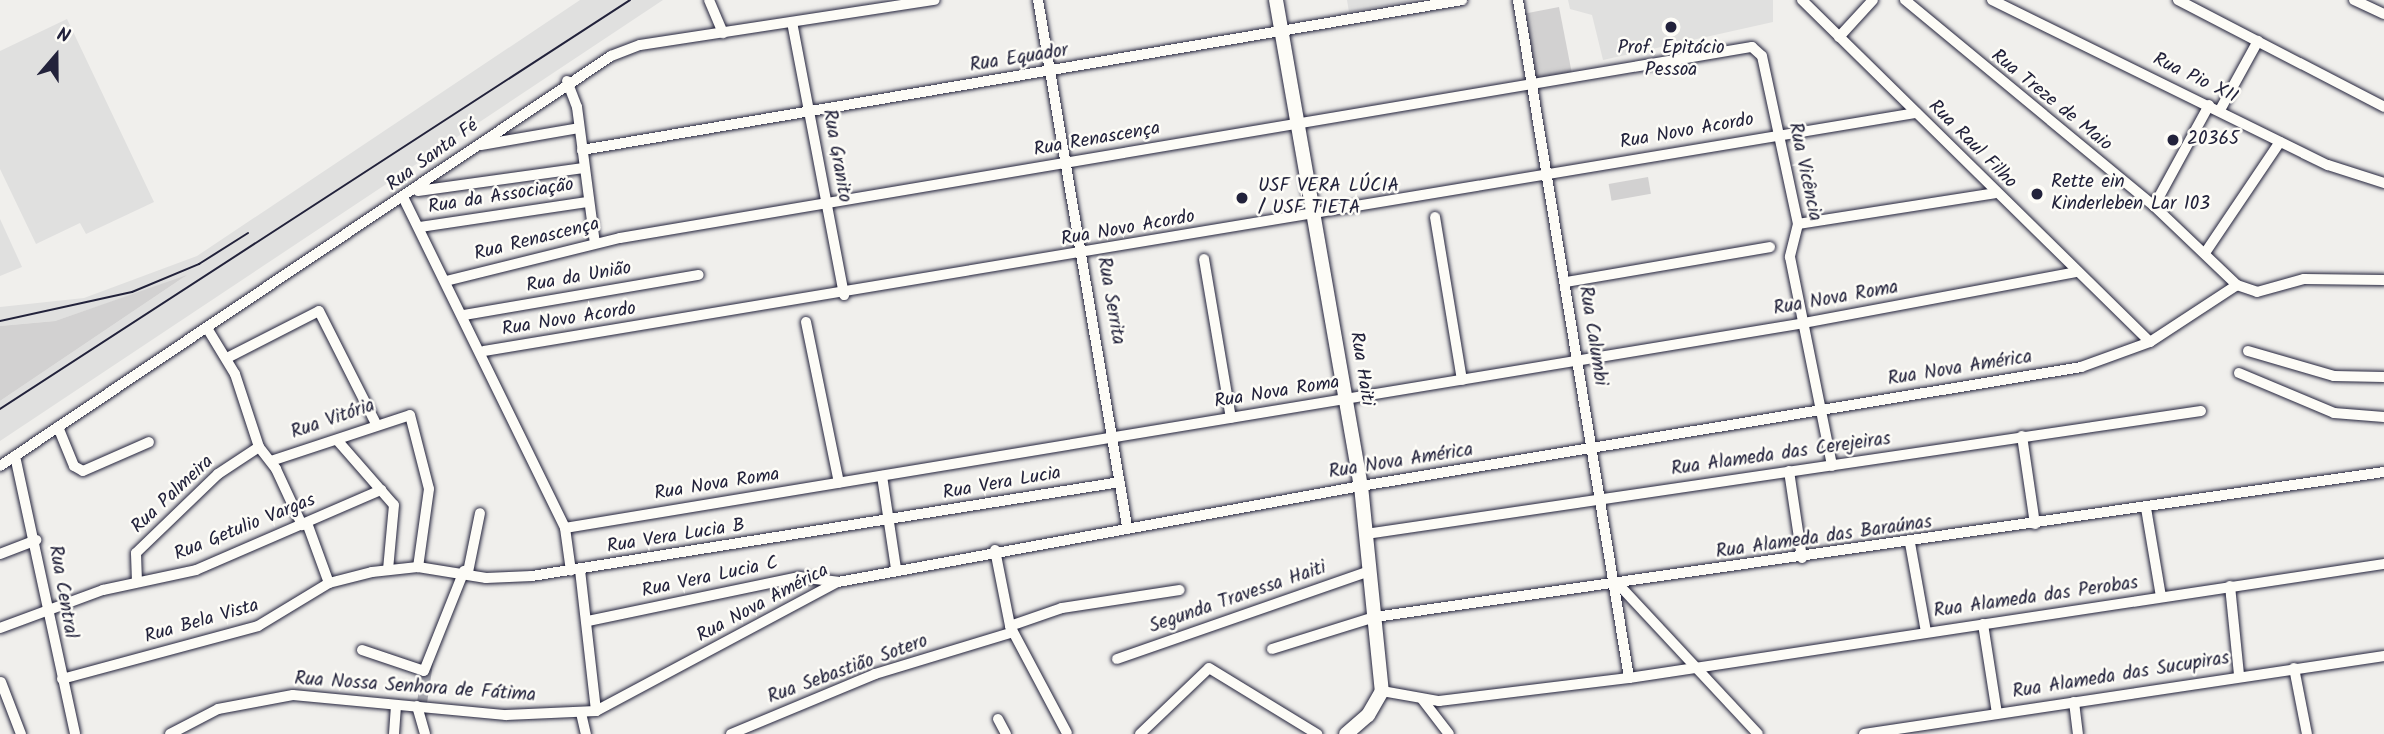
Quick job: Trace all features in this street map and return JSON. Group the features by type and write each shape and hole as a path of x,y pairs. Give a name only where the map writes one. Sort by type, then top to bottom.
{"street":[{"path":"709,0 723,33"},
{"name":"Rua Santa Fé","path":"0,466 404,199 567,81 640,45 935,0"},
{"name":"Rua Serrita","path":"1038,0 1070,163 1127,527"},
{"name":"Rua Haiti","path":"1276,0 1318,212 1361,486 1382,691"},
{"name":"Rua Equador","path":"582,150 809,109 1052,72 1462,0"},
{"name":"Rua Calumbi","path":"1518,0 1618,586 1629,678"},
{"name":"Rua Raul Filho","path":"1802,0 2150,342"},
{"path":"1839,37 1873,0"},
{"name":"Rua Treze de Maio","path":"1905,0 2154,206 2237,285"},
{"name":"Rua Pio XII","path":"1992,0 2220,110 2280,142 2384,183"},
{"path":"2178,0 2384,107"},
{"path":"2354,0 2384,14"},
{"name":"Rua Granito","path":"792,22 844,295"},
{"path":"2220,110 2258,41"},
{"name":"Rua Renascença","path":"446,281 595,243 1300,124 1532,81 1756,49"},
{"name":"Rua Vicência","path":"1756,49 1798,225 1790,257 1832,466"},
{"path":"567,81 579,128 587,202 595,243"},
{"path":"2154,206 2208,105"},
{"name":"Rua Novo Acordo","path":"484,351 844,295 1318,212 1548,175 1777,133 1916,113"},
{"path":"477,146 579,128"},
{"path":"2205,253 2280,142"},
{"path":"414,192 583,168"},
{"path":"1798,225 1995,192"},
{"path":"404,199 484,351 565,528 589,621 596,711"},
{"name":"Rua da Associação","path":"420,228 587,202"},
{"path":"1434,217 1462,380"},
{"path":"1566,282 1770,247"},
{"path":"1204,260 1231,418"},
{"name":"Rua Nova Roma","path":"565,528 1804,323 2076,272"},
{"name":"Rua da União","path":"464,315 699,275"},
{"path":"2237,285 2257,292 2304,279 2384,279"},
{"name":"Rua Nova América","path":"581,713 596,711 838,582 995,550 1361,486 2081,367 2150,342 2237,285"},
{"path":"227,358 310,313 322,315 376,424"},
{"path":"806,322 839,483"},
{"path":"206,328 227,358 259,447 271,461 305,524 329,583"},
{"path":"2248,351 2334,376 2384,377"},
{"path":"2239,373 2342,416 2384,417"},
{"name":"Rua Alameda das Cerejeiras","path":"1366,534 2201,411"},
{"name":"Rua Vitória","path":"271,461 337,440 407,413 429,489 418,567"},
{"path":"58,427 74,466 83,471 149,442"},
{"path":"2022,436 2035,524"},
{"path":"337,440 381,490 395,512 388,570"},
{"name":"Rua Palmeira","path":"137,582 136,553 218,474 259,447"},
{"name":"Rua Central","path":"15,456 36,540 45,609 75,734"},
{"path":"1789,471 1802,558"},
{"name":"Rua Alameda das Baraúnas","path":"1272,649 1375,617 1618,586 2384,472"},
{"path":"882,475 895,569"},
{"name":"Rua Vera Lucia","path":"890,522 1120,482"},
{"name":"Rua Getulio Vargas","path":"0,628 45,609 137,582 196,570 381,490"},
{"path":"2146,508 2161,597"},
{"path":"362,650 424,671 466,571 480,513"},
{"name":"Rua Vera Lucia B","path":"466,571 495,578 575,570 890,522"},
{"path":"0,554 36,540"},
{"path":"1910,543 1926,632"},
{"path":"995,550 1012,629 1067,733"},
{"name":"Rua Alameda das Perobas","path":"1382,691 1423,699 1629,678 2384,564"},
{"name":"Rua Bela Vista","path":"62,679 258,625 329,583 388,570 418,567 466,571"},
{"name":"Segunda Travessa Haiti","path":"1117,659 1369,571"},
{"name":"Rua Vera Lucia C","path":"589,621 799,577 838,582"},
{"path":"1618,586 1758,734"},
{"path":"2230,586 2239,674"},
{"name":"Rua Sebastião Sotero","path":"731,734 875,674 1012,629 1062,608 1180,590"},
{"path":"1983,624 1997,713"},
{"name":"Rua Alameda das Sucupiras","path":"1864,734 2239,674 2384,656"},
{"path":"1140,734 1209,668 1317,734"},
{"path":"2294,668 2307,734"},
{"path":"1,682 20,734"},
{"path":"1346,734 1368,715 1382,691"},
{"name":"Rua Nossa Senhora de Fátima","path":"170,734 218,709 267,698 396,705 419,710 433,708 581,713"},
{"path":"1423,699 1448,734"},
{"path":"2074,702 2078,734"},
{"path":"394,734 396,705"},
{"path":"419,710 425,734"},
{"path":"581,713 586,734"},
{"path":"998,719 1006,734"}],"shaded area":[{"path":"580,0 663,0 0,441 0,401 184,277 55,321 0,326 0,307 84,298 197,256"},
{"path":"1347,0 1416,0 1349,12"},
{"name":"Prof. Epitácio Pessoa","path":"1568,0 1773,0 1773,22 1603,60 1592,15 1570,9"},
{"path":"1559,7 1572,76 1534,83 1521,14"},
{"path":"67,19 154,202 86,234 80,223 36,244 0,169 0,51"},
{"path":"1648,177 1651,194 1612,201 1609,184"},
{"path":"0,219 22,267 0,276"},
{"path":"187,275 0,401 0,326 55,321"}],"waterway":[{"path":"420,716 428,663"}],"tram line":[{"path":"0,409 630,0"},
{"path":"0,321 132,292 199,264 248,233"}],"place":[{"name":"Prof. Epitácio Pessoa","path":"1671,27"},
{"name":"20365","path":"2173,140"},
{"name":"Rette ein Kinderleben Lar 103","path":"2037,194"},
{"name":"USF VERA LÚCIA / USF TIETA","path":"1242,198"}]}
